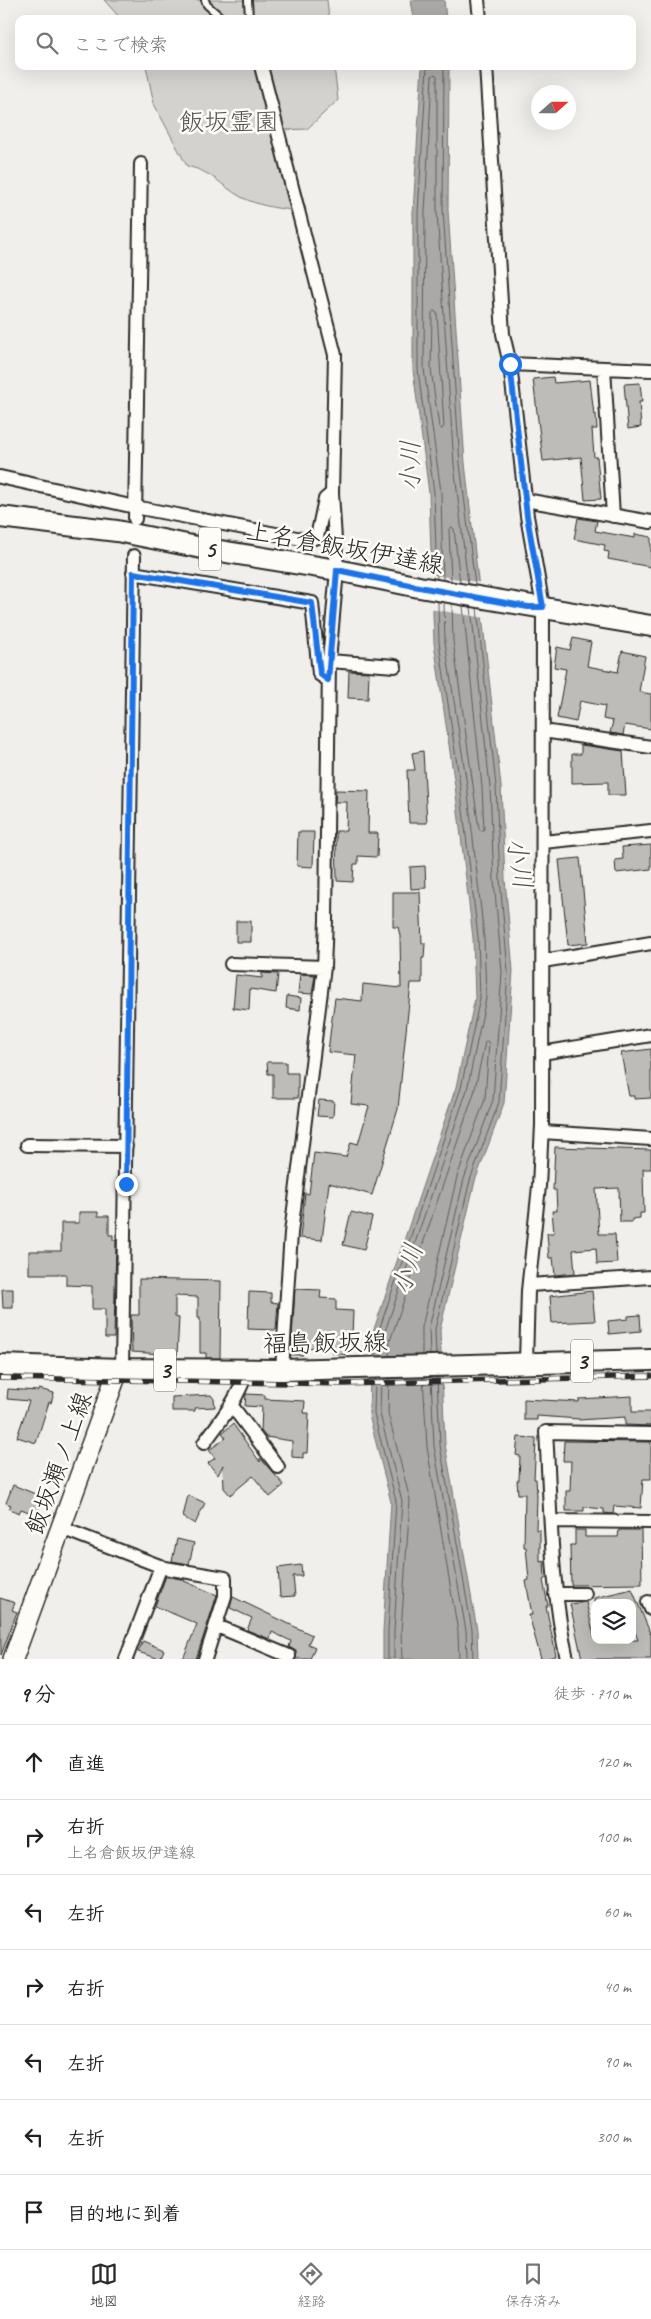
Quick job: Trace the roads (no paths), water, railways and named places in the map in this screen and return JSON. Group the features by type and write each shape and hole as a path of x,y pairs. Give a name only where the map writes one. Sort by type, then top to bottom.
{"main road":[{"name":"上名倉飯坂伊達線","path":"0,517 117,532 337,570 419,587 651,626"},
{"name":"福島飯坂線","path":"0,1365 122,1369 331,1370 520,1362 651,1360"},
{"name":"飯坂瀬ノ上線","path":"13,1659 115,1379 122,1369"}],"street":[{"path":"478,0 480,15"},
{"path":"262,70 335,355 332,493 337,570 328,661 324,967 290,1233 282,1370"},
{"path":"486,70 503,334 510,364 525,500 535,607 543,731 542,1132 529,1285 520,1362"},
{"path":"135,513 141,164"},
{"path":"510,364 651,370"},
{"path":"604,368 613,516"},
{"path":"0,477 135,513 308,540 317,536 325,500 332,493"},
{"path":"525,500 651,522"},
{"path":"122,1369 134,556"},
{"path":"133,573 312,603 320,674 328,680"},
{"path":"328,661 396,666"},
{"path":"543,731 651,747"},
{"path":"543,842 651,830"},
{"path":"543,961 651,943"},
{"path":"231,964 324,967"},
{"path":"542,1053 651,1035"},
{"path":"542,1132 651,1139"},
{"path":"28,1145 126,1146"},
{"path":"529,1285 651,1277"},
{"path":"204,1443 232,1406 244,1383 247,1370"},
{"path":"232,1406 278,1467"},
{"path":"567,1659 555,1594 546,1432 651,1434"},
{"path":"552,1521 651,1522"},
{"path":"61,1528 161,1566 225,1578 225,1596 205,1659"},
{"path":"126,1659 161,1566"},
{"path":"555,1594 585,1594"},
{"path":"217,1626 289,1656"}],"lane":[{"path":"205,0 207,5 218,15"},
{"path":"248,0 249,15"}],"water":[{"path":"411,0 444,0 446,15 413,15"},
{"name":"小川","path":"422,70 449,70 448,210 465,463 501,786 505,879 513,971 504,1103 475,1181 440,1330 445,1444 477,1630 478,1659 383,1659 391,1502 369,1415 371,1338 456,1087 475,998 473,938 455,786 434,643 429,493 413,370 413,212"}],"railway":[{"path":"0,1378 344,1384 651,1376"}],"park label":[{"name":"飯坂霊園","path":"229,121"}]}
